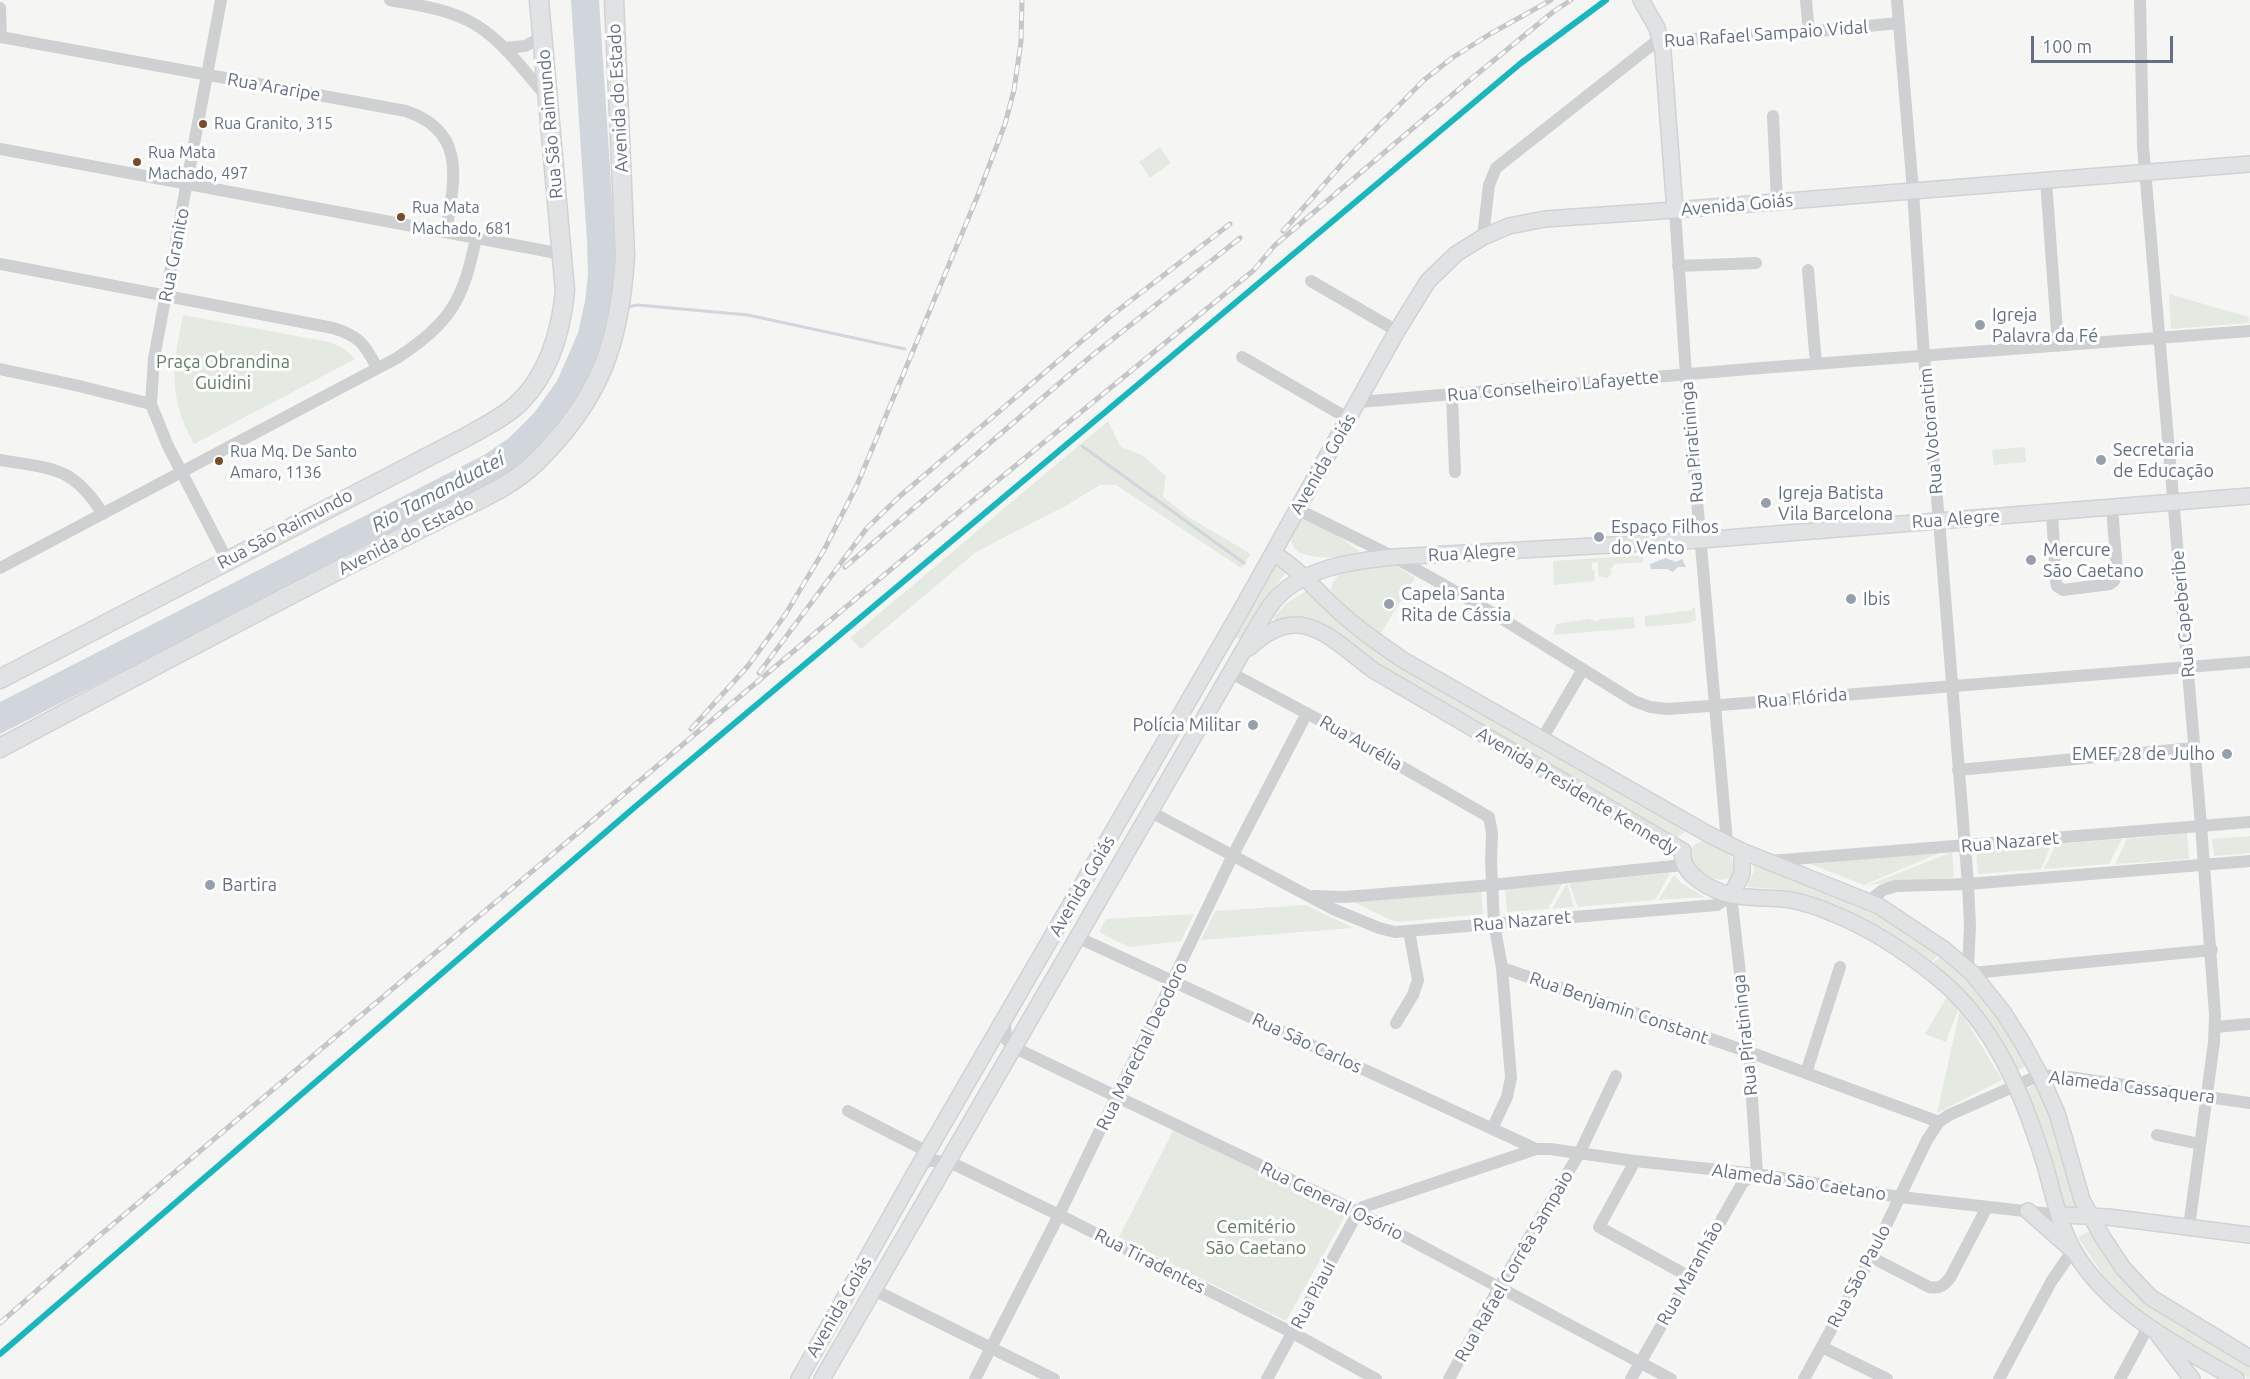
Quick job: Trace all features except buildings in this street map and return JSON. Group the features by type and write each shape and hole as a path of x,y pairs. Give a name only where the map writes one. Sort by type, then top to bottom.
{"highway":[{"name":"Rua São Raimundo","path":"0,679 470,435 498,419 520,402 535,384 548,361 556,340 563,314 565,291 539,0"},
{"name":"Avenida do Estado","path":"0,748 340,569 498,489 534,464 558,438 591,394 613,340 623,293 625,255 614,0"}],"main road":[{"name":"Rua Piratininga","path":"1641,0 1657,28 1663,52 1675,210"},
{"name":"Avenida Goiás","path":"799,1379 919,1166 1240,612 1397,331 1414,302 1436,273 1456,254 1483,237 1526,222 2250,164"},
{"name":"Rua Alegre","path":"1306,577 1356,562 1394,557 1701,540 2250,496"},
{"name":"Avenida Presidente Kennedy","path":"1273,553 1306,577 1342,615 1386,649 1708,834 1742,851 1869,901 1904,921 1970,971 2003,1012 2040,1075 2057,1113 2077,1185 2090,1215 2124,1268 2151,1297 2250,1358"},
{"name":"Avenida Goiás","path":"822,1379 1239,658 1275,601 1290,586 1306,577"},
{"path":"1231,673 1221,667 1219,661 1240,612"},
{"name":"Avenida Presidente Kennedy","path":"1239,658 1257,641 1283,626 1297,624 1314,628 1373,670 1683,858 1692,875 1713,888 1731,895 1792,900 1808,904 1833,913 1884,939 1946,985 1989,1037 2016,1084 2033,1127 2074,1252 2113,1298 2153,1330 2236,1379"},
{"path":"1683,858 1693,841 1708,834"},
{"path":"1731,895 1742,874 1742,851"},
{"path":"2028,1211 2074,1252"},
{"name":"Alameda São Caetano","path":"2060,1215 2090,1215 2250,1235"},
{"path":"2153,1330 2192,1379"}],"street":[{"name":"Rua Granito","path":"151,404 154,358 221,0"},
{"path":"390,0 431,8 467,20 505,48 547,97"},
{"path":"1806,0 1809,32"},
{"name":"Rua Votorantim","path":"1897,0 1968,884 1970,971"},
{"name":"Rua Capeberibe","path":"2140,0 2145,173 2212,950 2215,1027 2189,1227"},
{"path":"0,8 1,37"},
{"name":"Rua Rafael Sampaio Vidal","path":"1483,237 1489,185 1496,168 1645,49 1660,41 1809,32 1898,23"},
{"name":"Rua Araripe","path":"1,37 423,116 439,129 451,149 454,166 453,184 446,232"},
{"path":"505,48 525,46 542,37"},
{"path":"1773,116 1777,202"},
{"path":"0,149 562,254"},
{"path":"2046,181 2058,346"},
{"name":"Rua Piratininga","path":"1675,210 1686,375 1727,843"},
{"path":"0,568 397,358 426,339 445,320 467,279 476,238"},
{"path":"1678,266 1756,262"},
{"path":"0,264 259,312 348,332 365,345 377,368"},
{"path":"1808,270 1816,364"},
{"path":"1311,281 1397,331"},
{"name":"Rua Conselheiro Lafayette","path":"1359,402 2250,331"},
{"path":"1242,357 1349,420"},
{"path":"0,369 151,404 181,471 227,560"},
{"path":"1452,395 1455,472"},
{"path":"0,468 6,461 55,470 71,476 84,487 103,514"},
{"path":"2052,512 2056,582 2057,586 2063,590 2110,584 2114,581 2117,572 2112,507"},
{"name":"Rua Flórida","path":"1297,509 1394,557 1496,615 1614,690 1650,707 1667,709 2250,662"},
{"path":"1542,739 1583,669"},
{"name":"Rua Aurélia","path":"1231,673 1307,713 1489,817 1492,833 1491,885"},
{"name":"Rua Marechal Deodoro","path":"975,1379 1118,1097 1233,855 1307,713"},
{"path":"1958,770 2194,748"},
{"name":"Rua Nazaret","path":"1151,812 1306,895 1348,916 1387,930 1410,931 1717,905 1731,895"},
{"name":"Rua Nazaret","path":"1770,861 2250,822"},
{"path":"1306,895 1345,897 1491,885 1683,858"},
{"name":"Rua Nazaret","path":"1869,901 1883,890 1896,886 1968,884 2250,861"},
{"path":"1491,885 1494,923 1502,968 1511,1077 1506,1097 1492,1129"},
{"name":"Rua Piratininga","path":"1731,895 1749,1052 1757,1174"},
{"path":"1345,897 1344,905 1348,916"},
{"path":"1396,1023 1413,995 1418,980 1410,931"},
{"name":"Rua São Carlos","path":"1077,937 1536,1149"},
{"path":"1970,971 2212,950"},
{"path":"1806,1073 1840,967"},
{"name":"Rua Benjamin Constant","path":"1502,968 1749,1052 1939,1122"},
{"path":"1005,1021 1006,1039 1013,1047"},
{"path":"2215,1027 2250,1024"},
{"name":"Rua General Osório","path":"1013,1047 1358,1212 1671,1379"},
{"name":"Alameda Cassaquera","path":"2016,1084 2040,1075 2069,1077 2250,1103"},
{"name":"Rua Rafael Corrêa Sampaio","path":"1449,1379 1499,1287 1579,1154 1617,1076"},
{"name":"Rua São Paulo","path":"1804,1379 1871,1257 1927,1140 1939,1122 1949,1115 2016,1084"},
{"path":"848,1111 928,1152"},
{"path":"2157,1136 2200,1144"},
{"name":"Alameda São Caetano","path":"1358,1212 1371,1202 1514,1158 1536,1149 1757,1174 1900,1197 2060,1215"},
{"path":"919,1166 929,1161 948,1162"},
{"path":"1635,1161 1599,1227 1688,1276"},
{"name":"Rua Tiradentes","path":"948,1162 1059,1215 1293,1333 1376,1379"},
{"name":"Rua Maranhão","path":"1630,1379 1743,1182 1757,1174"},
{"path":"1871,1257 1929,1287 1936,1289 1943,1286 1950,1278 1987,1207"},
{"name":"Rua Piauí","path":"1268,1379 1358,1212"},
{"path":"1999,1379 2055,1275 2074,1252"},
{"path":"874,1290 1054,1379"},
{"path":"2120,1379 2153,1330"},
{"path":"1822,1347 1887,1379"}],"green space":[{"path":"1160,147 1171,163 1150,178 1139,162"},
{"path":"2169,294 2249,317 2249,323 2171,329"},
{"name":"Praça Obrandina Guidini","path":"183,315 329,342 343,348 355,359 194,444 179,410 176,395 175,365"},
{"path":"1108,421 1121,447 1142,455 1166,476 1163,497 1190,518 1251,554 1241,568 1116,485 1100,485 1067,505 976,552 861,649 850,638"},
{"path":"2025,447 2026,462 1994,465 1992,450"},
{"path":"1303,516 1326,527 1359,551 1346,555 1318,557 1296,550 1291,542 1292,534"},
{"path":"1643,555 1643,562 1615,564 1608,578 1598,576 1598,562 1592,563 1592,570 1595,570 1594,581 1554,585 1553,561"},
{"path":"1386,564 1397,566 1415,578 1378,638 1344,608 1331,590 1338,575 1345,571"},
{"path":"1274,566 1281,566 1287,571 1261,606 1242,639 1234,638 1246,614"},
{"path":"1306,591 1382,651 1691,829 1677,837 1525,753 1377,665 1316,623 1296,617 1280,621 1274,619 1287,603"},
{"path":"1695,607 1696,620 1689,623 1645,627 1645,616 1692,610"},
{"path":"1634,617 1635,628 1553,635 1556,624 1589,619 1598,622 1600,619"},
{"path":"2187,833 2189,859 2115,864 2127,839"},
{"path":"2250,836 2250,853 2214,856 2212,839"},
{"path":"2122,839 2109,864 2044,869 2056,844"},
{"path":"1704,841 1717,845 1728,853 1733,864 1731,877 1715,879 1691,865 1691,850 1695,844"},
{"path":"2052,843 2041,869 1978,874 1976,849"},
{"path":"1944,851 1864,885 1810,864"},
{"path":"1952,852 1954,877 1868,885"},
{"path":"1753,860 1867,904 1940,952 1932,962 1880,927 1843,908 1783,890 1746,887 1754,872"},
{"path":"1670,873 1655,900 1578,907 1569,883"},
{"path":"1674,875 1681,883 1705,897 1658,900"},
{"path":"1563,882 1548,909 1507,912 1505,887"},
{"path":"1567,883 1574,907 1552,909"},
{"path":"1481,889 1483,914 1399,922 1349,900"},
{"path":"1306,905 1353,928 1201,940 1215,911"},
{"path":"1194,914 1181,941 1129,947 1099,932 1106,919"},
{"path":"1942,954 1964,973 2003,1019 2030,1064 2018,1070 1979,1014 1958,988 1933,963"},
{"path":"1948,995 1959,1007 1946,1042 1925,1034"},
{"path":"1960,1010 2002,1080 1937,1113"},
{"path":"2039,1082 2081,1208 2067,1210 2056,1180 2027,1089"},
{"name":"Cemitério São Caetano","path":"1174,1129 1346,1214 1286,1321 1119,1237"},
{"path":"2092,1230 2115,1271 2126,1284 2159,1309 2250,1363 2250,1379 2134,1307 2105,1278 2078,1237"}],"water":[{"name":"Rio Tamanduateí","path":"571,0 599,0 617,275 606,341 581,396 556,432 527,461 498,480 0,734 0,702 484,455 509,438 534,413 557,381 578,333 588,274"},
{"path":"1666,558 1676,562 1682,559 1686,567 1678,567 1673,572 1667,569 1651,569 1650,564"}],"waterway":[{"path":"626,307 638,305 748,315 905,349"},
{"path":"1082,446 1244,563"}],"railway":[{"path":"691,729 748,666 785,615 824,550 857,485 978,195 1005,124 1014,90 1021,42 1022,0"},
{"path":"1283,231 1349,156 1424,80 1452,58 1490,34 1551,0"},
{"path":"0,1323 99,1236 953,517 1254,270 1274,246 1471,79 1571,0"},
{"path":"759,673 867,528 900,496 1112,315 1230,224"},
{"path":"845,567 1089,358 1240,238"}],"transit line":[{"path":"0,1354 636,806 1521,63 1606,0"}],"place":[{"name":"Rua Granito, 315","path":"203,124"},
{"name":"Rua Mata Machado, 497","path":"137,162"},
{"name":"Rua Mata Machado, 681","path":"401,217"},
{"name":"Igreja Palavra da Fé","path":"1980,325"},
{"name":"Secretaria de Educação","path":"2101,460"},
{"name":"Rua Mq. De Santo Amaro, 1136","path":"219,461"},
{"name":"Igreja Batista Vila Barcelona","path":"1766,503"},
{"name":"Espaço Filhos do Vento","path":"1599,537"},
{"name":"Mercure São Caetano","path":"2031,560"},
{"name":"Ibis","path":"1851,599"},
{"name":"Capela Santa Rita de Cássia","path":"1389,604"},
{"name":"Polícia Militar","path":"1253,725"},
{"name":"EMEF 28 de Julho","path":"2227,754"},
{"name":"Bartira","path":"210,885"}]}
